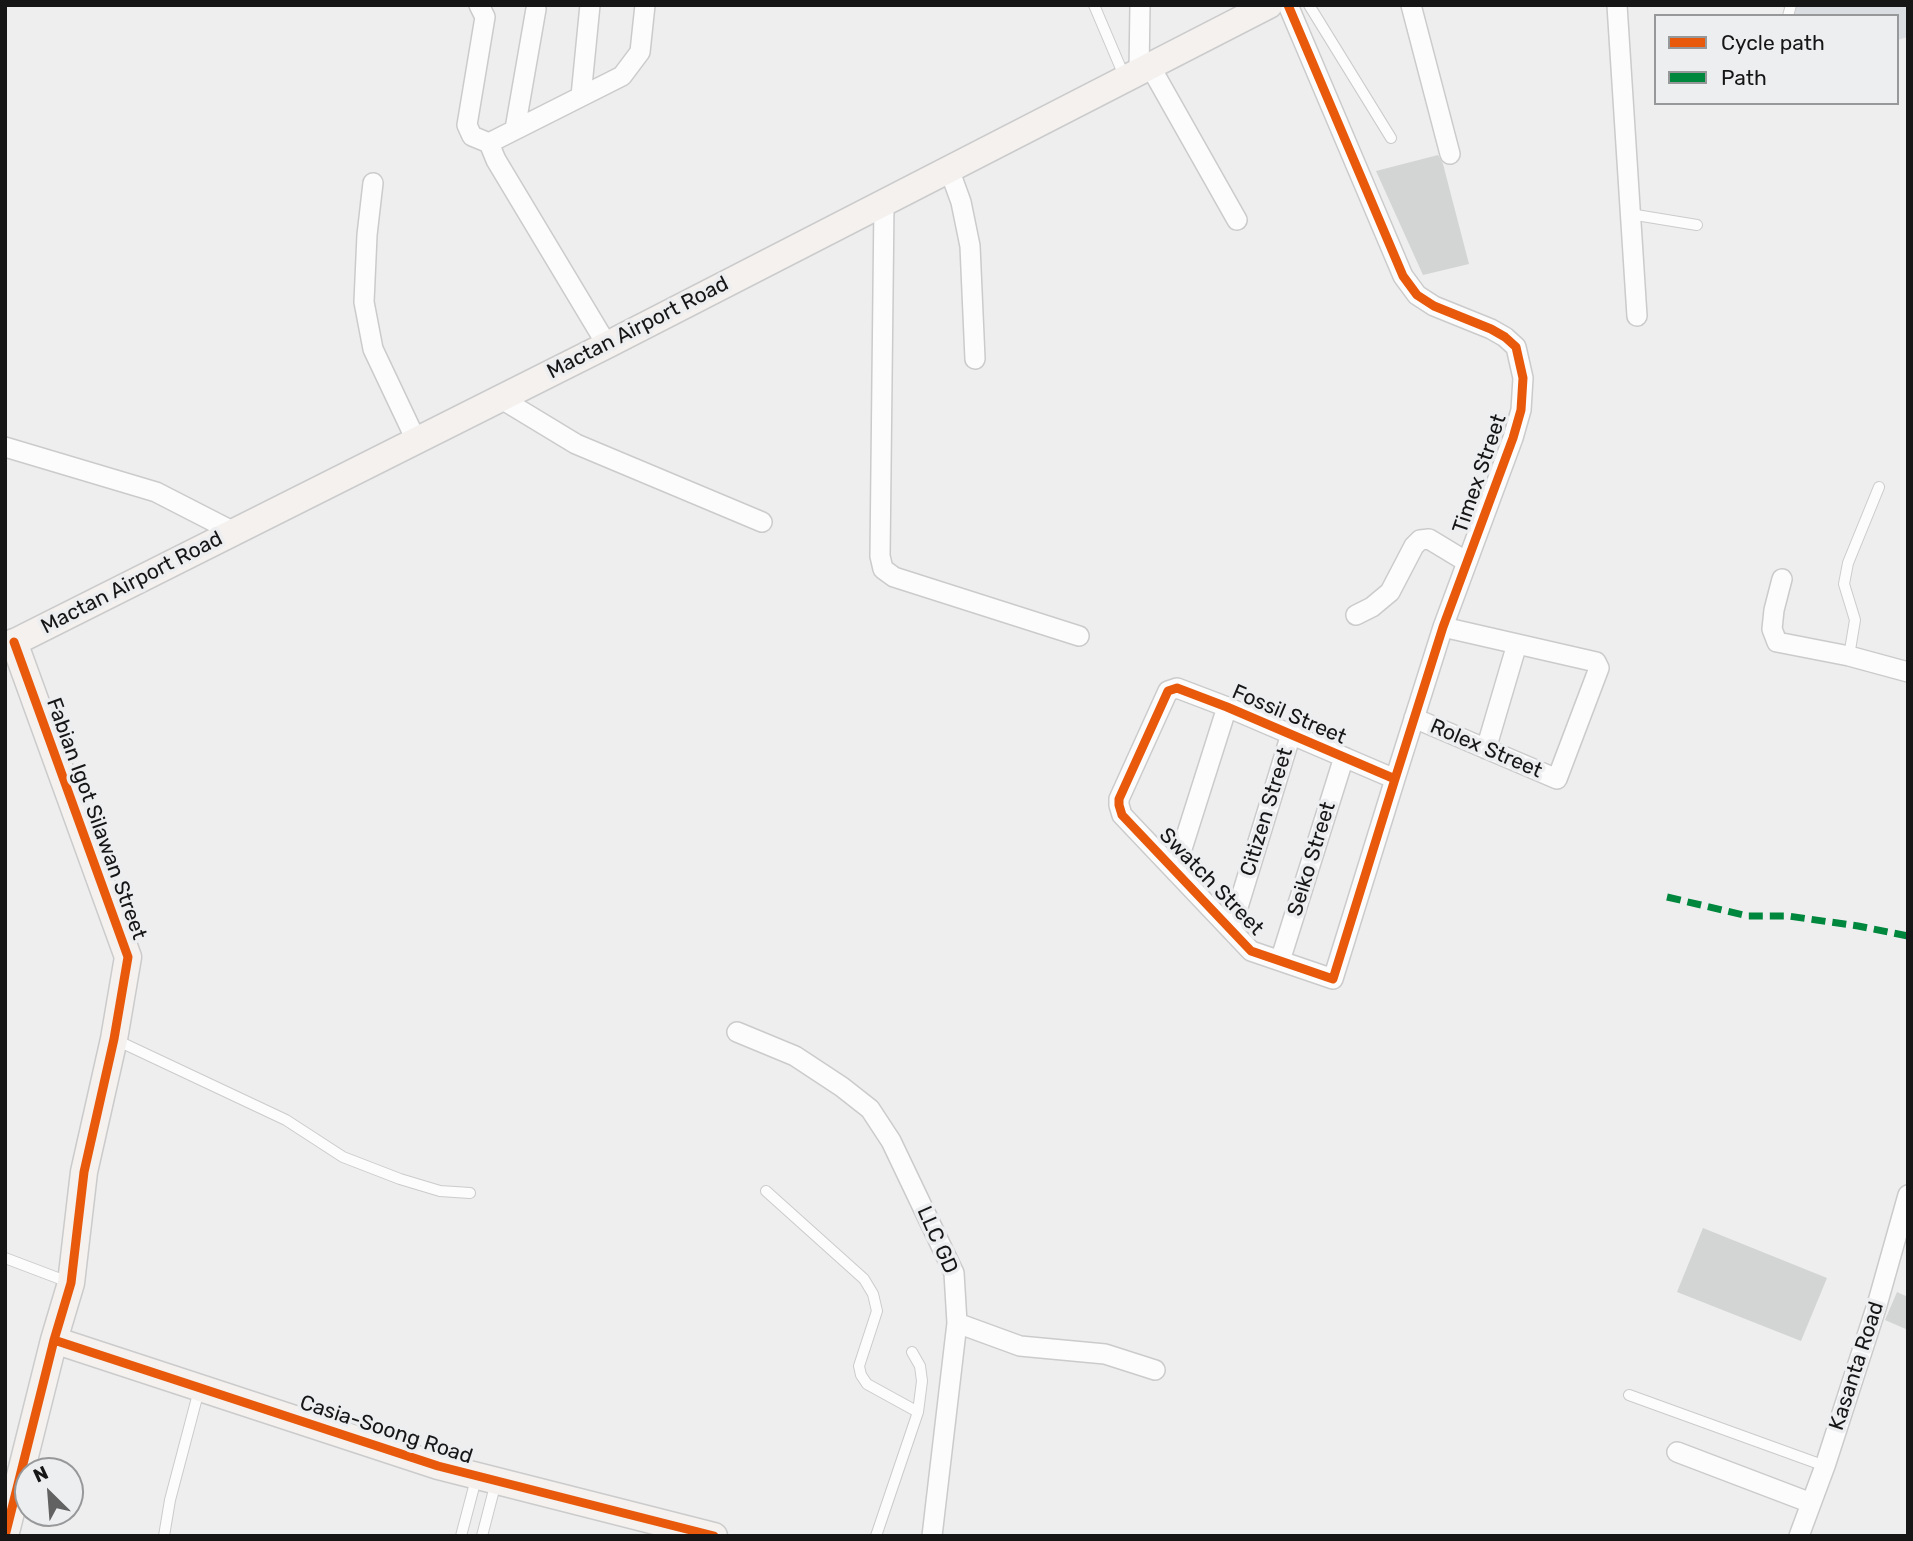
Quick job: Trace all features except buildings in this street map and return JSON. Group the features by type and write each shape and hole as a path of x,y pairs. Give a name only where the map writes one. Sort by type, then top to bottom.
{"street":[{"path":"479,5 485,17 467,125 471,136 489,143 496,160 607,345"},
{"path":"581,96 590,5"},
{"path":"489,143 622,76 640,52 645,5"},
{"path":"1140,5 1138,72 1237,220"},
{"name":"Mactan Airport Road","path":"10,644 607,345 1269,5"},
{"name":"Timex Street","path":"1288,5 1403,276 1417,295 1434,306 1504,337 1516,348 1523,378 1521,410 1513,438 1443,627 1333,979"},
{"path":"1411,5 1450,155"},
{"path":"1617,5 1637,316"},
{"path":"515,129 536,9"},
{"path":"949,169 961,202 970,246 975,359"},
{"path":"373,183 364,302 373,349 416,440"},
{"path":"884,202 880,556 883,569 894,577 1079,636"},
{"path":"500,398 576,444 762,522"},
{"path":"5,447 156,492 234,532"},
{"path":"1356,615 1372,607 1390,592 1420,540 1429,539 1467,562"},
{"path":"1782,579 1772,629 1777,642 1849,656 1908,672"},
{"path":"1443,627 1517,644 1486,749"},
{"name":"Fabian Igot Silawan Street","path":"5,1536 71,1283 84,1172 114,1039 128,957 10,644"},
{"name":"Rolex Street","path":"1415,718 1557,779 1599,668 1595,662 1517,644"},
{"name":"Fossil Street","path":"1119,805 1119,799 1168,691 1177,688 1395,779"},
{"path":"1175,871 1227,707"},
{"name":"Citizen Street","path":"1231,930 1291,734"},
{"name":"Seiko Street","path":"1280,961 1344,757"},
{"name":"Swatch Street","path":"1119,805 1122,815 1251,951 1333,979"},
{"name":"LLC GD","path":"737,1032 795,1056 870,1109 891,1141 954,1273 957,1323 932,1536"},
{"name":"Kasanta Road","path":"1799,1536 1825,1466 1877,1305 1908,1195"},
{"path":"957,1323 1020,1346 1104,1354 1155,1370"},
{"name":"Casia-Soong Road","path":"54,1340 487,1479 714,1536"},
{"path":"1677,1451 1811,1503"}],"lane":[{"path":"1094,5 1138,72"},
{"path":"1309,5 1391,138"},
{"path":"1630,214 1697,225"},
{"path":"1849,656 1855,620 1843,584 1848,563 1880,487"},
{"path":"114,1039 286,1119 343,1157 440,1191 470,1193"},
{"path":"766,1191 864,1279 873,1294 877,1311 859,1366 862,1376 867,1384 918,1412"},
{"path":"5,1258 71,1283"},
{"path":"876,1536 918,1412 922,1381 912,1352"},
{"path":"164,1536 170,1500 200,1389"},
{"path":"1629,1395 1825,1466"},
{"path":"461,1536 487,1479"},
{"path":"482,1536 487,1479"}],"shaded area":[{"path":"1780,5 1908,5 1908,37 1899,39 1899,14 1792,14"}],"marked path":[{"path":"1667,897 1748,916 1788,916 1908,936"}],"cycle path":[{"path":"1288,5 1403,276 1417,295 1434,306 1491,329 1516,347 1523,378 1521,410 1443,627 1333,979 1251,951 1122,815 1119,805 1119,799 1168,691 1177,688 1395,779"},
{"path":"5,1536 71,1283 84,1172 114,1039 128,957 14,642"},
{"path":"54,1340 438,1466 714,1536"}]}
